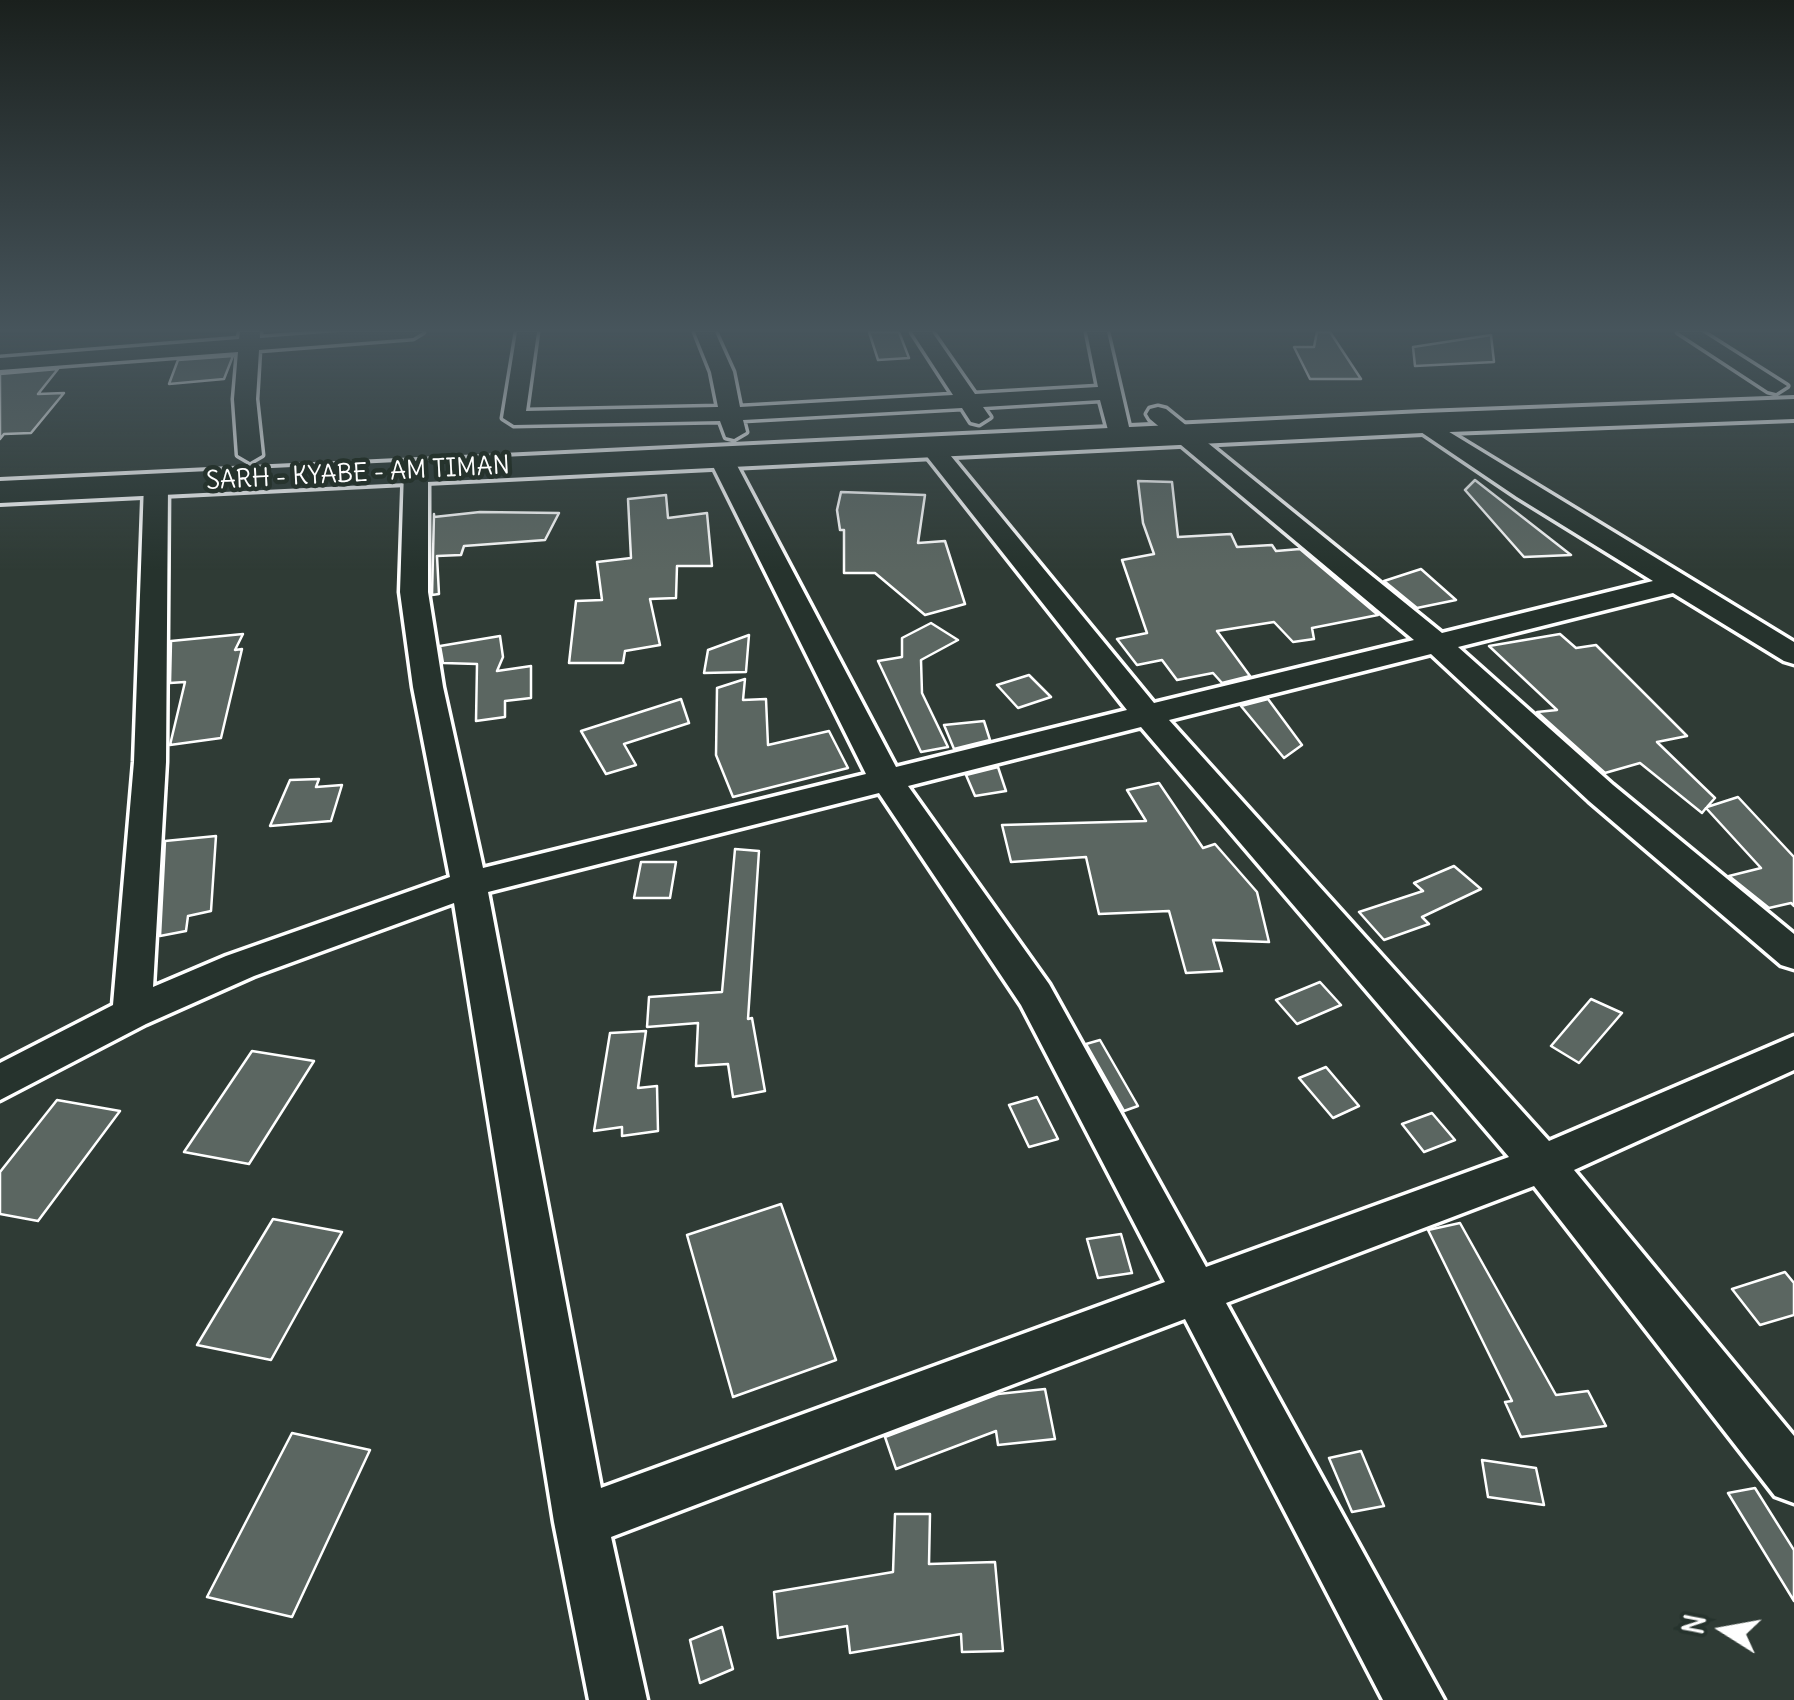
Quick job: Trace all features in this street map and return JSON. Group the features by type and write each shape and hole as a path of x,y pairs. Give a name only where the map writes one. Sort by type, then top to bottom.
{"highway":[{"name":"SARH - KYABE - AM TIMAN","path":"0,492 416,472 728,434 976,412 1114,416 1238,411"},
{"name":"SARH - KYABE - AM TIMAN","path":"0,466 250,455 616,427 933,449 1114,416 1186,438 1565,411"}],"street":[{"path":"247,411 250,455"},
{"path":"515,411 514,418 616,427"},
{"path":"726,411 728,434 885,778 1036,995 1415,1700"},
{"path":"1113,411 1114,416"},
{"path":"1158,414 1437,644 1601,794 1794,955"},
{"path":"1423,423 1526,492 1794,655"},
{"path":"933,449 1146,714 1542,1164 1794,1477"},
{"path":"416,472 414,592 428,686 469,884 581,1522 618,1700"},
{"path":"132,1013 150,762 150,608 156,484"},
{"path":"0,1083 132,1013 240,966 469,884 1680,583"},
{"path":"581,1522 1542,1164 1794,1052"}],"building":[{"path":"0,411 49,411 31,433 4,434 0,439"},
{"path":"1475,480 1571,555 1524,557 1465,490"},
{"path":"1138,481 1172,482 1178,537 1231,534 1237,547 1272,545 1276,551 1300,549 1378,615 1312,628 1314,639 1293,642 1274,622 1217,631 1250,676 1222,683 1213,673 1177,680 1162,660 1137,665 1117,639 1147,633 1122,560 1154,554 1143,523"},
{"path":"841,492 925,495 918,543 945,541 965,604 925,615 875,573 844,573 844,530 840,530 837,510"},
{"path":"666,495 668,518 707,513 712,566 677,566 676,598 650,599 660,645 625,651 623,663 569,663 576,601 602,600 597,562 631,558 628,499"},
{"path":"559,513 545,540 464,546 461,555 437,556 439,594 432,595 434,514"},
{"path":"1421,569 1456,600 1417,608 1384,581"},
{"path":"931,623 958,640 921,660 922,693 948,747 921,752 878,661 902,657 902,638"},
{"path":"243,634 235,650 242,649 221,738 170,745 185,682 170,683 171,641"},
{"path":"1560,634 1576,648 1596,645 1687,736 1657,742 1715,798 1707,807 1738,797 1794,857 1794,906 1791,903 1769,908 1729,876 1761,868 1706,808 1702,813 1640,763 1605,773 1537,712 1557,710 1489,646"},
{"path":"749,635 746,672 704,673 708,650"},
{"path":"500,636 503,657 497,671 531,666 531,698 505,701 505,717 476,721 477,664 443,663 440,646"},
{"path":"1029,675 1051,697 1018,708 997,685"},
{"path":"745,679 743,700 766,699 768,745 829,731 848,768 733,797 716,755 717,688"},
{"path":"681,699 689,723 624,744 636,765 606,774 581,731"},
{"path":"1268,699 1302,745 1284,758 1241,706"},
{"path":"984,721 990,740 954,749 944,725"},
{"path":"998,767 1006,791 975,796 966,775"},
{"path":"319,779 316,787 342,785 331,821 270,826 290,780"},
{"path":"1159,783 1203,848 1215,844 1257,892 1269,942 1213,940 1222,971 1186,973 1169,911 1099,914 1086,857 1011,862 1002,825 1146,821 1127,790"},
{"path":"216,836 211,911 188,916 186,931 160,936 165,841"},
{"path":"735,849 759,851 748,1019 752,1018 765,1091 733,1097 728,1064 696,1066 698,1023 647,1027 649,997 722,992"},
{"path":"641,862 676,862 670,898 634,898"},
{"path":"1454,866 1481,889 1422,917 1429,924 1384,940 1359,912 1423,891 1414,883"},
{"path":"1320,982 1341,1005 1297,1024 1276,1000"},
{"path":"1591,999 1622,1013 1579,1063 1551,1046"},
{"path":"646,1031 638,1088 657,1086 658,1131 622,1136 622,1127 594,1131 610,1033"},
{"path":"1100,1040 1138,1106 1124,1111 1086,1044"},
{"path":"252,1051 314,1061 249,1164 184,1152"},
{"path":"1326,1067 1359,1106 1333,1118 1299,1078"},
{"path":"1037,1097 1058,1139 1029,1147 1009,1105"},
{"path":"57,1100 120,1111 38,1221 0,1214 0,1172"},
{"path":"1432,1113 1455,1140 1424,1152 1402,1124"},
{"path":"781,1204 836,1360 733,1397 687,1235"},
{"path":"273,1219 342,1232 271,1360 197,1345"},
{"path":"1460,1223 1556,1395 1588,1391 1606,1426 1521,1437 1505,1402 1512,1401 1428,1230"},
{"path":"1121,1234 1132,1273 1098,1278 1087,1239"},
{"path":"1785,1272 1794,1283 1794,1315 1760,1325 1732,1289"},
{"path":"1045,1389 1055,1439 998,1445 996,1431 896,1469 885,1437 998,1394"},
{"path":"292,1433 370,1450 292,1617 207,1597"},
{"path":"1361,1451 1384,1506 1352,1512 1329,1458"},
{"path":"1482,1460 1536,1468 1544,1505 1488,1497"},
{"path":"1755,1488 1794,1550 1794,1601 1728,1493"},
{"path":"895,1514 930,1514 929,1564 995,1562 1003,1651 962,1652 961,1634 850,1653 847,1626 778,1638 774,1592 893,1572"},
{"path":"722,1627 733,1669 700,1683 690,1640"}]}
